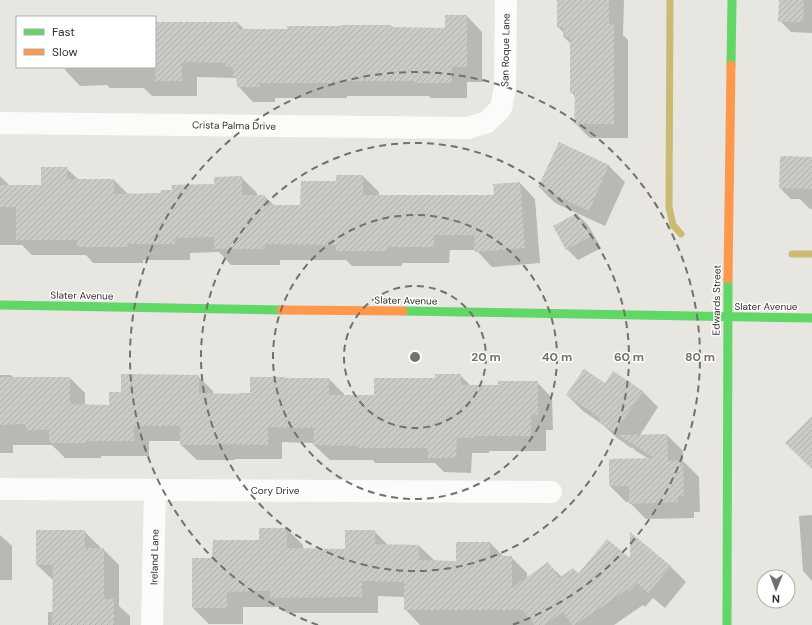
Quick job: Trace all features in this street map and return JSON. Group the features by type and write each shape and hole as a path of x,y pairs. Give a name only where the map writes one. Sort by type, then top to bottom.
{"street":[{"name":"San Roque Lane","path":"468,128 487,122 501,108 505,88 506,0"},
{"name":"Edwards Street","path":"727,625 727,317 732,0"},
{"name":"Crista Palma Drive","path":"0,123 468,128"},
{"name":"Slater Avenue","path":"0,305 812,318"},
{"name":"Cory Drive","path":"0,489 550,492"},
{"name":"Ireland Lane","path":"152,625 155,490"}],"building":[{"path":"557,0 609,0 609,24 614,25 614,124 574,124 575,93 570,93 570,37 563,37 563,27 557,28"},
{"path":"779,0 804,0 803,22 778,22"},
{"path":"445,15 467,15 467,67 452,67 452,83 414,83 414,81 332,81 332,83 260,83 260,87 237,87 236,76 233,76 233,67 226,67 226,63 182,62 182,81 155,81 156,22 238,22 238,29 287,29 287,26 341,25 391,25 391,27 445,28"},
{"path":"559,142 609,165 589,211 538,187"},
{"path":"780,156 812,157 812,189 779,188"},
{"path":"41,167 67,167 67,179 114,179 114,194 161,193 161,190 172,190 171,185 214,184 214,177 242,176 242,195 265,195 265,205 300,205 301,181 336,181 336,175 363,175 363,195 494,195 493,184 520,182 525,248 475,252 474,235 434,235 434,247 387,247 387,251 336,251 336,245 265,244 265,249 214,249 214,237 175,238 175,244 128,244 128,247 77,247 77,240 16,240 16,207 0,207 0,185 41,185"},
{"path":"577,213 590,237 566,250 553,226"},
{"path":"584,369 605,383 613,371 643,391 615,432 598,422 600,418 566,395"},
{"path":"121,374 199,375 199,393 239,394 250,393 250,377 329,378 329,395 374,395 374,378 435,378 435,374 461,374 461,385 498,385 498,381 538,381 538,415 531,415 531,436 474,436 474,438 457,438 456,458 428,458 428,448 359,448 359,446 313,445 314,428 268,427 268,445 180,445 180,426 134,426 134,441 49,443 49,430 26,430 26,424 0,425 0,377 70,377 70,404 109,405 109,392 121,392"},
{"path":"812,416 812,469 785,443"},
{"path":"667,434 668,461 683,460 684,496 678,496 678,502 629,504 629,486 609,486 609,459 654,458 618,435"},
{"path":"259,528 287,528 287,548 345,549 345,530 375,530 375,544 419,545 419,560 456,561 456,542 490,542 490,556 512,556 512,588 548,562 559,578 573,568 578,574 607,539 630,558 630,532 671,566 648,593 637,583 629,592 626,590 575,625 572,625 563,612 544,625 534,625 523,610 404,610 404,582 362,581 362,597 270,598 270,591 227,592 227,608 192,608 192,558 212,558 213,540 259,540"},
{"path":"36,530 85,530 85,548 104,548 104,599 114,599 114,625 52,625 53,565 36,565"}],"waterway":[{"path":"670,0 669,207 673,225 681,234"},
{"path":"792,254 812,254"}],"traffic: fast":[{"path":"731,65 732,0"},
{"path":"727,625 728,279"},
{"path":"0,305 281,310"},
{"path":"403,311 812,318"}],"traffic: slow":[{"path":"728,279 731,65"},
{"path":"281,310 403,311"}]}
